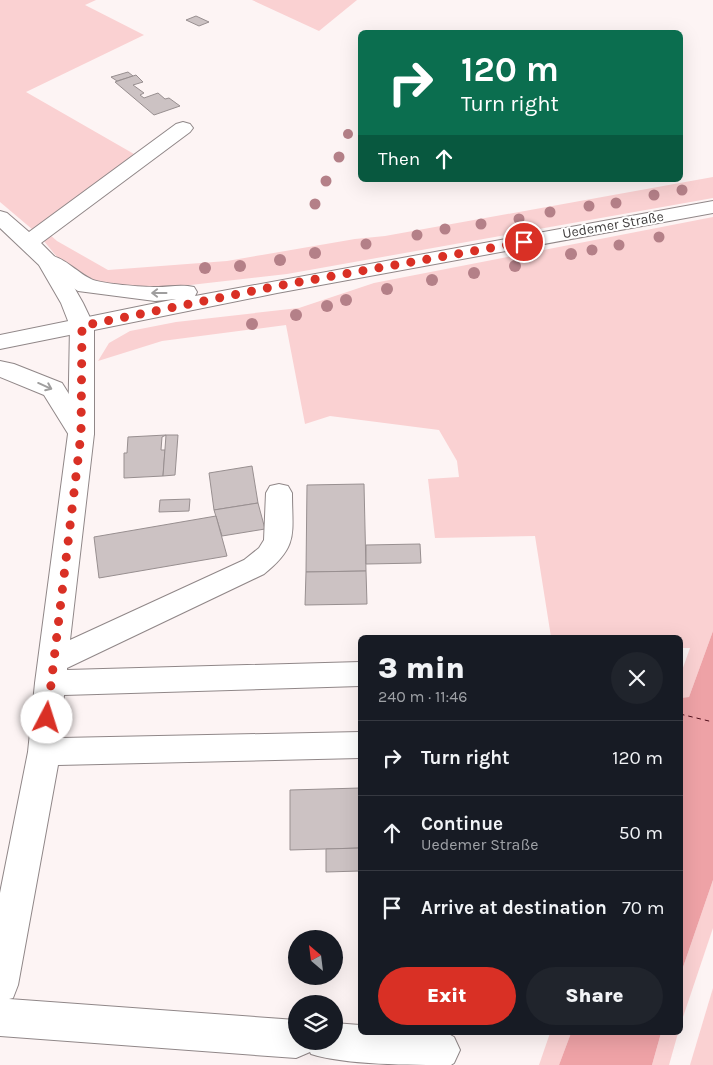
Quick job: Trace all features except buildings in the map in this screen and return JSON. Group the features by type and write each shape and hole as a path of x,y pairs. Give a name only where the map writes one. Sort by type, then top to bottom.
{"main road":[{"path":"28,243 183,128"},
{"name":"Uedemer Straße","path":"277,286 713,207"},
{"path":"0,217 48,261 86,286 156,294 277,286"},
{"path":"0,985 44,752 81,434 82,326 48,261"},
{"path":"0,342 277,286"},
{"path":"0,369 5,369 53,389 81,434"},
{"path":"52,672 254,567 268,556 278,542 279,493"},
{"path":"52,672 358,674"},
{"path":"44,752 358,745"},
{"path":"0,1017 288,1038"},
{"path":"343,1042 441,1050"}],"shaded area":[{"path":"0,0 96,0 85,5 144,35 26,92 134,154 41,227 57,241 108,270 227,261 355,239 385,236 713,177 713,198 287,274 164,288 112,287 80,277 66,268 39,235 0,202"},
{"path":"252,0 357,0 319,31"},
{"path":"713,217 713,631 689,697 683,698 683,668 690,648 683,648 683,635 551,635 535,536 435,538 428,479 459,477 457,461 439,430 330,416 305,424 286,325 162,341 98,361 109,343 130,331 176,322 299,308 374,283"},
{"path":"713,631 713,880 683,967 683,698 689,697"},
{"path":"713,880 713,928 683,1017 683,967"},
{"path":"713,988 713,1065 690,1065"},
{"path":"549,1035 570,1035 559,1065 539,1065"},
{"path":"570,1035 660,1035 652,1065 559,1065"},
{"path":"660,1035 677,1035 669,1065 652,1065"}],"ferry route":[{"path":"683,715 713,722"}],"route":[{"path":"47,718 81,434 82,326 277,286 524,242"}]}
